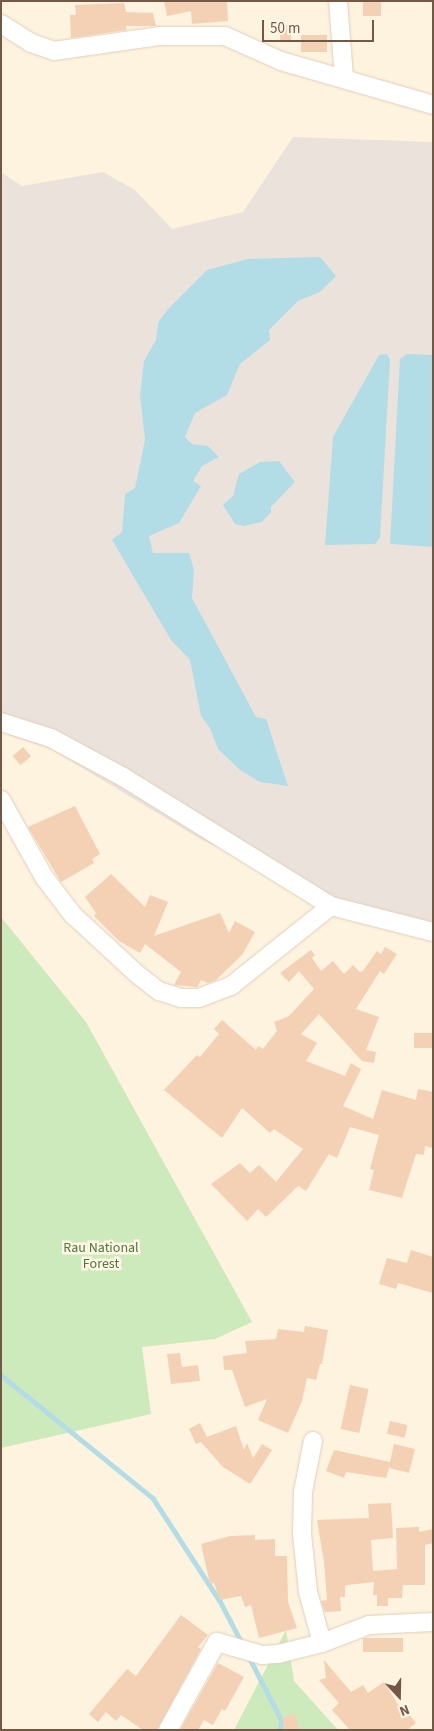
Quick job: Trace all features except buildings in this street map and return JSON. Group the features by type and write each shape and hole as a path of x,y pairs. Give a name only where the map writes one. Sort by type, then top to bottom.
{"street":[{"path":"338,1 344,78"},
{"path":"1,24 31,43 54,51 159,36 225,36 280,61 433,105"},
{"path":"1,722 51,738 123,777 331,906 433,932"},
{"path":"1,800 44,877 73,914 137,974 159,991 180,998 199,998 231,986 331,906"},
{"path":"313,1441 303,1492 302,1534 308,1592 322,1643"},
{"path":"168,1730 213,1645 221,1641 257,1654 278,1654 322,1643 369,1624 433,1622"}],"shaded area":[{"path":"293,137 433,142 433,930 328,906 283,877 202,840 51,749 1,732 1,172 22,186 103,172 135,190 172,229 243,212"}],"green space":[{"name":"Rau National Forest","path":"1,917 86,1022 252,1322 215,1339 142,1347 151,1414 1,1448"},
{"path":"286,1630 294,1681 338,1730 234,1730"}],"water":[{"path":"320,257 336,276 320,292 298,301 269,330 270,340 240,364 227,395 195,413 185,437 192,444 208,446 219,457 202,466 193,481 201,486 179,523 149,536 153,553 189,553 194,570 192,598 256,717 266,719 288,786 260,782 240,770 218,749 210,728 201,716 190,660 171,640 112,540 122,532 125,494 135,488 145,440 140,395 144,361 156,340 158,323 168,309 207,270 248,259"},
{"path":"387,354 390,360 380,538 375,544 325,545 333,437 379,355"},
{"path":"407,354 433,355 433,547 390,544 400,359"},
{"path":"279,461 295,482 271,507 271,512 262,522 244,526 235,524 223,505 233,496 239,474 260,462"}],"waterway":[{"path":"1,1375 153,1498 220,1601 242,1643"},
{"path":"249,1657 282,1721 280,1730"}]}
